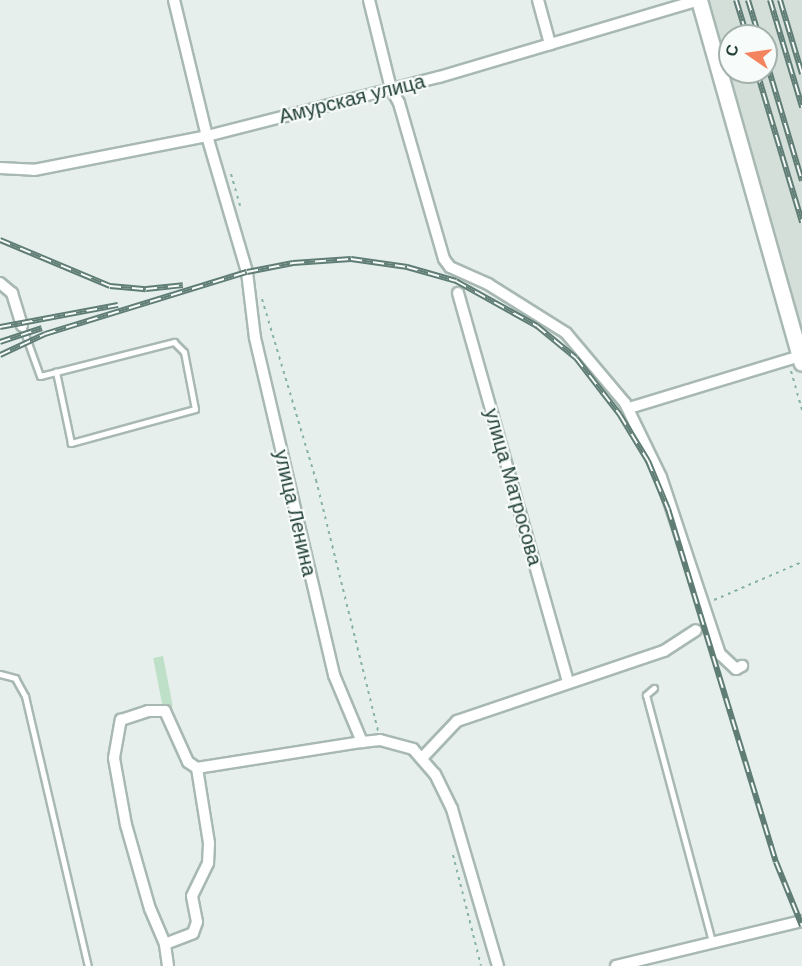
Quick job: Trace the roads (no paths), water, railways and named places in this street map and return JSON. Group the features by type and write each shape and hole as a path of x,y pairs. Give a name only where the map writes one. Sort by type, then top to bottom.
{"main road":[{"path":"699,0 801,360"}],"street":[{"name":"улица Ленина","path":"174,0 207,136 247,272 255,338 334,675 362,742"},
{"path":"369,0 391,89 399,103 444,259 450,267 488,284 566,333 628,408 661,477 720,654 736,669 742,666"},
{"path":"538,0 550,44"},
{"name":"Амурская улица","path":"0,168 34,170 207,136 391,89 699,0"},
{"path":"0,283 12,293 22,326"},
{"name":"улица Матросова","path":"458,293 568,681"},
{"path":"628,408 801,360"},
{"path":"423,757 457,722 568,681 664,651 696,630"},
{"path":"168,966 165,944 150,909 126,825 114,758 121,720 148,711 165,711 188,762 197,768 380,740 413,750 423,757 452,809 498,966"},
{"path":"165,944 193,933 197,922 192,896 208,863 209,843 197,768"},
{"path":"616,966 655,961 712,942 802,921"}],"lane":[{"path":"22,326 40,376 174,342 184,352 195,409 71,443 56,372"},
{"path":"0,674 15,678 25,696 88,966"},
{"path":"654,688 646,695 712,942"}],"railway":[{"path":"736,0 743,24"},
{"path":"748,0 755,24"},
{"path":"770,0 802,107"},
{"path":"780,0 802,74"},
{"path":"761,84 802,222"},
{"path":"773,84 802,181"},
{"path":"0,240 110,286 146,289 183,285"},
{"path":"0,355 45,334 247,272 293,263 351,259 407,267 456,281 537,326 576,358 620,415 648,461 668,509 776,862 802,926"},
{"path":"0,327 118,305"},
{"path":"0,342 42,328"}]}
